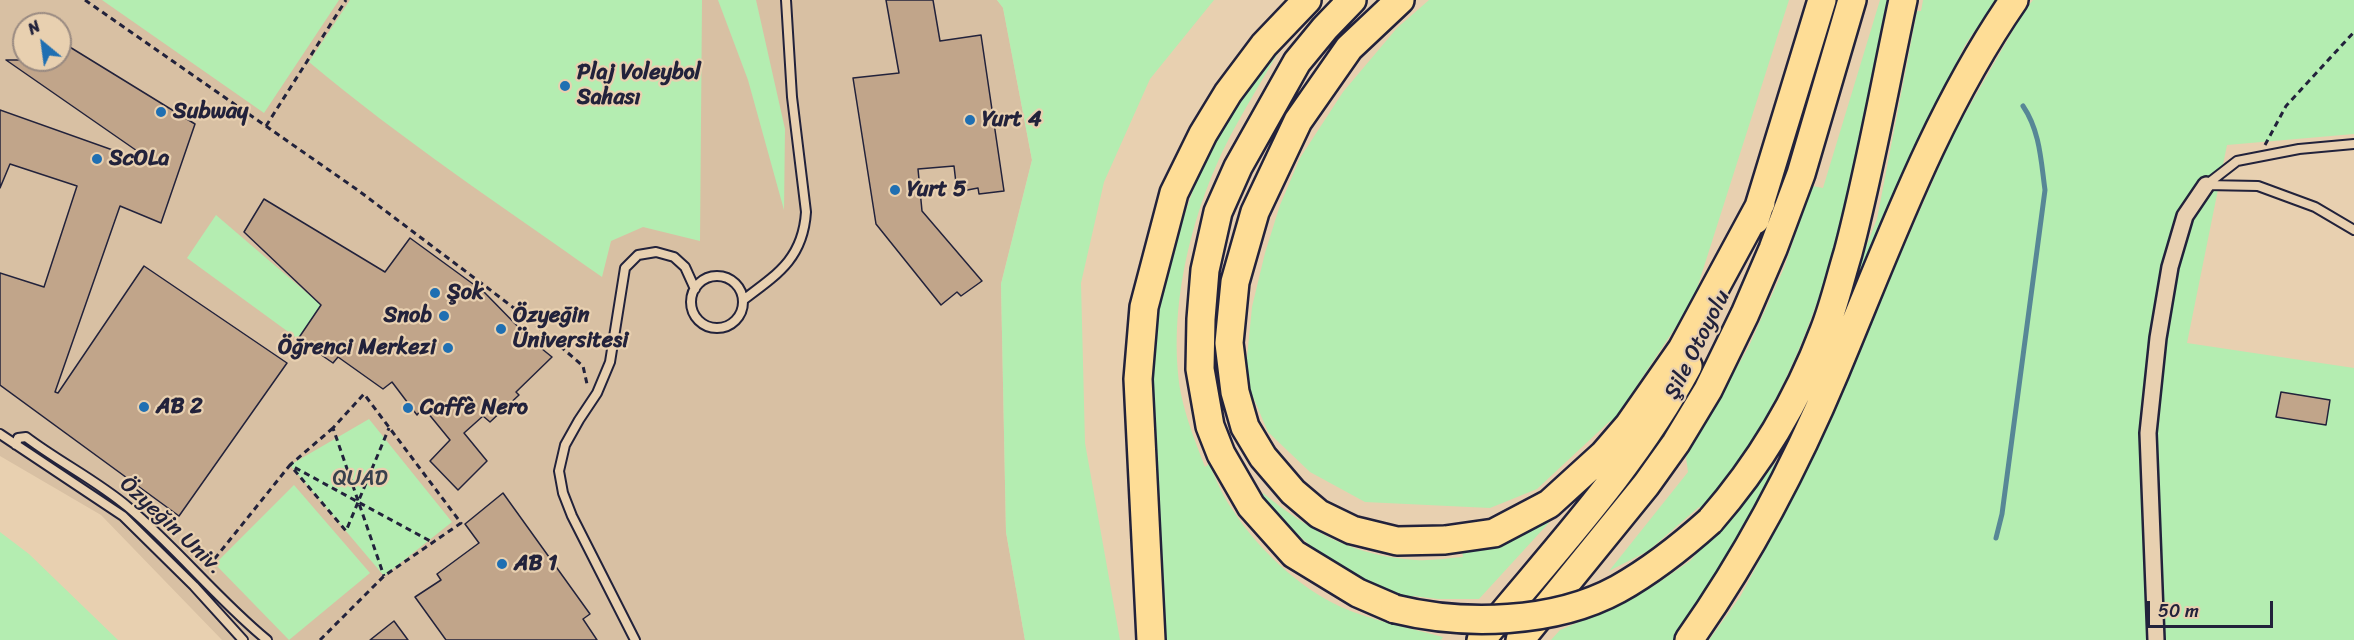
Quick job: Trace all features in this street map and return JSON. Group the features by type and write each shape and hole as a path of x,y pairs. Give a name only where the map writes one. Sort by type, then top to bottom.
{"highway":[{"path":"1151,640 1138,379 1146,297 1174,193 1203,134 1228,93 1264,45 1307,0"},
{"path":"1352,0 1297,62 1238,166 1218,212 1205,270 1200,369 1210,426 1235,481 1251,506 1294,554 1358,593 1395,609 1425,616 1459,619 1548,614 1617,590 1669,557 1710,521 1728,501 1774,433 1801,384 1824,331 1861,206 1903,0"},
{"path":"1400,0 1349,48 1298,121 1255,212 1235,282 1229,343 1235,392 1245,427 1263,457 1285,483 1319,514 1352,530 1397,541 1445,540 1494,533 1549,504 1604,453 1629,425 1682,349 1761,203"},
{"name":"Şile Otoyolu","path":"1481,640 1594,502 1665,410 1720,309 1761,203 1822,0"},
{"name":"Şile Otoyolu","path":"1520,640 1646,485 1676,443 1708,390 1745,314 1801,174 1852,0"},
{"path":"1689,640 1745,554 1800,447 1834,374 1905,203 1946,117 1971,68 2014,0"}],"street":[{"path":"2156,640 2148,434 2156,348 2170,267 2185,216 2206,185"}],"lane":[{"path":"743,300 790,260 805,231 806,212 792,97 786,0"},
{"path":"2206,185 2236,161 2299,149 2354,144"},
{"path":"2206,185 2258,186 2315,207 2354,230"},
{"path":"635,640 572,516 563,493 559,471 565,445 597,393 610,362 625,268 638,255 656,252 674,257 684,267 695,289 692,304 693,312 698,319 711,327 727,326 734,322 742,309 743,300 737,285 724,277 708,278 695,289"},
{"path":"0,434 123,516 194,586 243,640"},
{"name":"Özyeğin Univ.","path":"16,445 18,438 26,437 96,482 129,507 200,578 267,640"}],"path":[{"path":"84,0 359,191 531,321 583,366 587,384 597,393"},
{"path":"266,126 346,0"},
{"path":"2258,157 2286,106 2354,32"},
{"path":"200,578 290,465 333,428 364,394 461,523 384,576 320,640"},
{"path":"333,428 384,576"},
{"path":"290,465 346,531 389,428"},
{"path":"290,465 432,542"}],"shaded area":[{"name":"Özyeğin Üniversitesi","path":"0,0 997,0 1003,7 1032,160 1001,284 1006,532 1025,640 222,640 101,515 0,456"}],"green space":[{"path":"102,0 339,0 264,113"},
{"path":"350,0 702,0 700,241 643,227 611,241 602,277 416,146 309,62"},
{"path":"718,0 756,0 785,129 784,210 748,80"},
{"path":"997,0 1214,0 1150,79 1104,182 1081,283 1085,443 1120,640 1025,640 1006,532 1001,284 1032,160 1003,8"},
{"path":"1429,0 1789,0 1693,301 1612,423 1610,421 1537,489 1490,508 1365,502 1310,472 1268,432 1245,378 1252,307 1265,253 1280,205 1300,158 1343,92 1397,28"},
{"path":"1880,0 1889,0 1863,135 1847,202 1806,333 1778,395 1743,454 1702,509 1699,507 1648,551 1609,571 1688,472 1686,457 1749,346 1784,268 1812,186 1823,188"},
{"path":"1923,0 1996,0 1965,45 1924,129 1785,451 1877,219 1917,11 1921,11"},
{"path":"2033,0 2354,0 2354,134 2227,145 2187,343 2354,368 2354,640 1709,640 1740,597 1794,496 1954,133 2024,11"},
{"path":"1282,46 1219,158 1195,223 1186,258 1177,327 1177,361 1183,403 1205,467 1209,464 1225,498 1242,524 1294,578 1341,607 1443,637 1441,640 1164,640 1151,398 1157,293 1198,176 1222,124"},
{"path":"216,215 321,305 298,339 187,258"},
{"name":"QUAD","path":"369,419 452,522 384,576 290,465"},
{"path":"1785,451 1703,598 1673,640 1551,640 1560,630 1619,605 1655,585 1690,561 1752,492"},
{"path":"294,485 370,573 289,640 215,564"},
{"path":"1263,493 1298,519 1334,540 1372,553 1416,560 1463,557 1462,551 1556,515 1479,599 1438,599 1413,596 1410,599 1365,581 1328,559 1295,532 1262,497"},
{"path":"0,532 29,554 118,640 0,640"}],"building":[{"path":"886,0 933,0 940,41 981,35 1004,191 979,194 978,188 957,192 954,166 918,169 922,211 982,281 961,296 957,292 941,305 876,224 853,78 899,73"},
{"name":"AB 2","path":"72,48 195,124 161,223 120,206 55,392 58,393 144,266 287,363 179,516 0,385 0,273 44,287 77,186 10,164 0,188 0,110 152,164 153,162 23,72 72,72"},
{"name":"Öğrenci Merkezi","path":"264,199 385,272 410,238 484,292 531,340 552,357 516,392 519,395 490,422 483,416 464,433 487,461 458,490 430,461 450,440 423,407 417,415 392,382 383,389 338,357 333,363 298,339 321,305 244,232"},
{"path":"2281,392 2330,400 2326,425 2276,417"},
{"name":"AB 1","path":"503,493 590,614 583,619 597,640 446,640 415,597 441,580 437,574 479,543 465,524"},
{"path":"394,621 408,640 370,640"}],"waterway":[{"path":"1996,538 2002,514 2045,190 2036,136 2023,106"}],"place":[{"name":"Plaj Voleybol Sahası","path":"565,86"},
{"name":"Subway","path":"161,112"},
{"name":"Yurt 4","path":"970,120"},
{"name":"ScOLa","path":"97,159"},
{"name":"Yurt 5","path":"895,190"},
{"name":"Şok","path":"435,293"},
{"name":"Snob","path":"444,316"},
{"name":"Özyeğin Üniversitesi","path":"501,329"},
{"name":"Öğrenci Merkezi","path":"448,348"},
{"name":"AB 2","path":"144,407"},
{"name":"Caffè Nero","path":"408,408"},
{"name":"AB 1","path":"502,564"}]}
